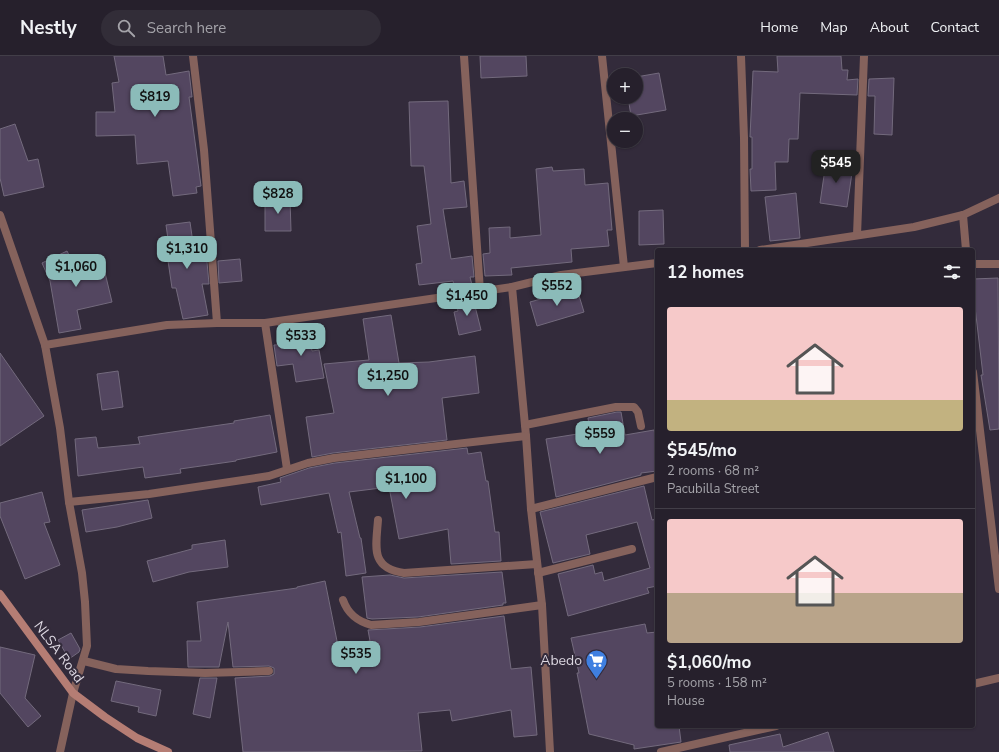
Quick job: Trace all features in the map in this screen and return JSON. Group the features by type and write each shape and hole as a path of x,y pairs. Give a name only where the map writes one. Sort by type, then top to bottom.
{"main road":[{"name":"NLSA Road","path":"0,594 73,694 137,738 168,752"}],"street":[{"path":"193,56 204,150 216,323"},
{"path":"464,56 480,291"},
{"path":"602,56 624,267"},
{"path":"740,56 744,138 745,248"},
{"path":"857,234 864,56"},
{"path":"791,248 807,247 857,234 914,227 963,215 999,198"},
{"path":"0,215 45,345 60,428 69,502 86,602 87,640 84,661 73,694 60,752"},
{"path":"963,215 966,248"},
{"path":"45,345 106,334 167,326 216,323 265,324 512,286 562,276 655,263"},
{"path":"975,264 999,264"},
{"path":"512,286 526,436 531,509 542,605 550,752"},
{"path":"265,324 287,469"},
{"path":"975,389 999,589"},
{"path":"525,425 616,407 629,406 638,412 641,426"},
{"path":"69,502 149,494 269,476 287,469 334,458 526,436"},
{"path":"531,509 655,478"},
{"path":"378,520 376,546 379,559 382,565 392,571 404,573 537,564"},
{"path":"538,573 632,549"},
{"path":"343,600 346,610 352,616 371,625 419,622 542,605"},
{"path":"84,661 116,669 148,671 206,673 269,671"},
{"path":"975,684 999,678"},
{"path":"661,752 767,728"}],"building":[{"path":"114,56 163,56 166,75 189,71 192,97 189,97 201,186 196,187 197,193 173,196 168,161 137,164 135,135 96,136 96,112 115,112 112,83 119,82"},
{"path":"480,56 526,56 527,76 481,78"},
{"path":"777,56 841,56 842,70 848,70 847,80 858,79 857,95 800,93 798,139 789,139 788,162 775,162 776,190 751,191 750,169 752,169 752,137 750,137 753,71 778,72"},
{"path":"659,73 666,110 643,114 643,112 630,112 629,104 643,104 643,76"},
{"path":"894,78 892,135 874,134 875,96 868,96 869,79"},
{"path":"448,101 451,183 464,181 467,207 443,209 451,259 472,256 474,277 470,277 471,287 455,290 453,281 419,285 416,264 422,263 417,226 431,224 424,166 411,166 409,102"},
{"path":"15,124 28,161 38,159 44,187 4,196 0,178 0,129"},
{"path":"826,162 853,166 847,207 820,203"},
{"path":"552,167 553,171 584,169 585,185 608,183 612,230 607,230 609,246 571,249 572,262 511,268 512,275 485,276 483,254 490,253 489,228 510,227 510,238 541,235 536,169"},
{"path":"796,193 800,238 770,241 765,197"},
{"path":"290,199 291,231 265,231 265,200"},
{"path":"663,210 664,244 639,245 639,211"},
{"path":"190,222 194,250 204,249 207,262 209,284 202,284 208,315 183,319 176,288 172,288 167,254 170,253 166,225"},
{"path":"67,251 73,263 101,256 112,302 77,310 81,329 59,333 50,281 42,263"},
{"path":"240,259 242,281 219,283 218,261"},
{"path":"998,278 999,429 990,430 981,375 983,375 975,307 975,279"},
{"path":"577,289 584,312 537,326 530,302"},
{"path":"473,298 481,330 459,335 454,312 458,311 456,301"},
{"path":"391,315 399,363 429,362 475,356 479,393 442,398 447,440 333,453 312,457 306,417 334,413 324,364 369,360 363,319"},
{"path":"309,331 312,351 319,350 324,378 296,382 293,364 277,366 274,345 292,344 291,333"},
{"path":"0,353 44,416 0,446"},
{"path":"118,371 123,407 102,410 97,374"},
{"path":"621,412 625,435 654,430 655,471 641,473 641,475 556,497 546,439 590,432 588,418"},
{"path":"270,415 277,452 236,461 180,469 181,473 145,478 143,467 78,476 75,439 96,437 98,448 140,444 138,437 234,423 234,421"},
{"path":"467,448 468,454 481,452 486,481 488,481 495,532 499,532 501,561 451,564 448,529 399,539 389,487 349,492 361,538 366,573 346,576 341,532 338,533 329,493 261,505 258,487 281,482 280,478 309,468 335,463"},
{"path":"644,486 652,520 655,519 655,586 647,588 649,593 568,616 558,574 593,565 595,574 602,572 604,581 650,568 637,522 586,535 590,554 553,563 540,512"},
{"path":"42,492 50,522 44,523 60,565 25,579 0,516 0,503"},
{"path":"148,500 152,518 117,527 86,532 82,510"},
{"path":"225,540 228,567 189,572 153,582 147,561 192,549 192,545"},
{"path":"502,572 506,603 503,603 503,605 418,617 367,618 362,577 390,575 404,578"},
{"path":"325,581 338,646 370,641 368,630 420,627 504,616 511,669 531,667 537,735 514,737 511,710 452,721 450,710 418,713 422,751 243,752 235,678 270,676 274,674 274,668 269,666 233,667 228,622 219,667 188,667 187,641 201,641 197,602 297,588"},
{"path":"645,624 647,633 655,632 655,728 679,728 681,742 634,749 634,745 589,734 577,673 579,673 571,638"},
{"path":"71,633 80,649 79,652 69,659 58,640"},
{"path":"0,647 35,655 25,698 41,716 28,727 0,693"},
{"path":"200,678 217,678 210,718 193,714"},
{"path":"116,681 161,690 156,716 138,712 139,707 111,701"},
{"path":"828,732 834,752 730,752 729,745 780,734 783,747"}],"place":[{"name":"Abedo","path":"597,680"}]}
